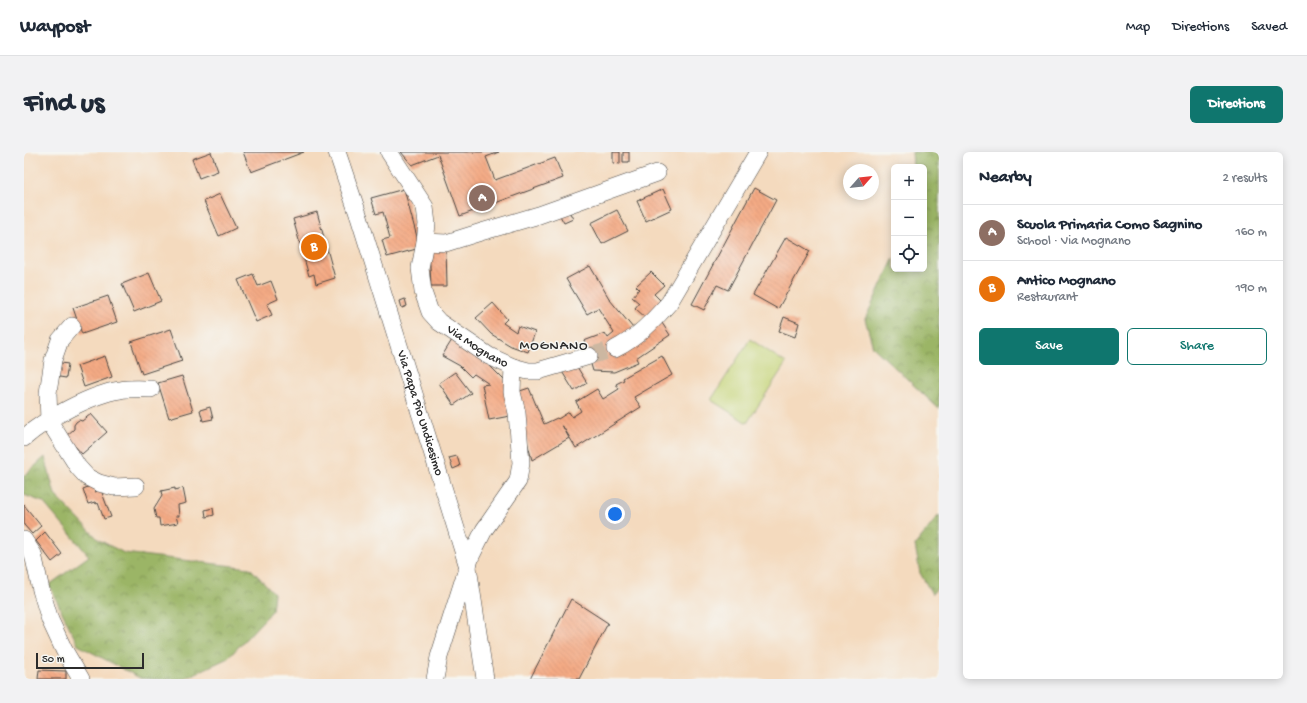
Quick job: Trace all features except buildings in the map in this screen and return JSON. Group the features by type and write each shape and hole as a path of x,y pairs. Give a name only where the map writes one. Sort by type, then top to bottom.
{"street":[{"name":"Via Papa Pio Undicesimo","path":"337,152 361,224 468,567 485,679"},
{"name":"Via Mognano","path":"389,152 425,207 427,224 420,268 423,292 430,312 439,322 489,356 513,367 512,392 517,413 521,463 518,481 484,530 471,556 439,657 435,679"},
{"path":"615,349 627,343 669,303 758,152"},
{"path":"425,242 446,244 539,215 657,173"},
{"path":"72,326 60,340 53,360 48,393 48,421 78,467 87,477 99,483 114,487 136,486"},
{"path":"513,367 528,371 538,371 589,356"},
{"path":"24,438 35,428 86,400 120,390 151,389"},
{"path":"24,540 33,554 41,590 50,620 64,650 81,679"}],"green space":[{"path":"912,152 939,152 939,409 873,347 865,319 891,264 891,272 927,272 927,164 913,164"},
{"path":"750,339 786,363 747,423 711,400"},
{"path":"45,457 55,495 99,540 124,553 250,568 274,593 272,611 228,658 183,679 140,678 78,645 49,585 89,556 43,502 24,495 24,476"},
{"path":"939,515 939,586 932,594 920,573 915,545"}],"tunnel":[{"path":"589,356 615,349"}],"place":[{"name":"Scuola Primaria Como Sagnino","path":"482,198"},
{"name":"Antico Mognano","path":"314,247"}],"district":[{"name":"MOGNANO","path":"554,346"}]}
